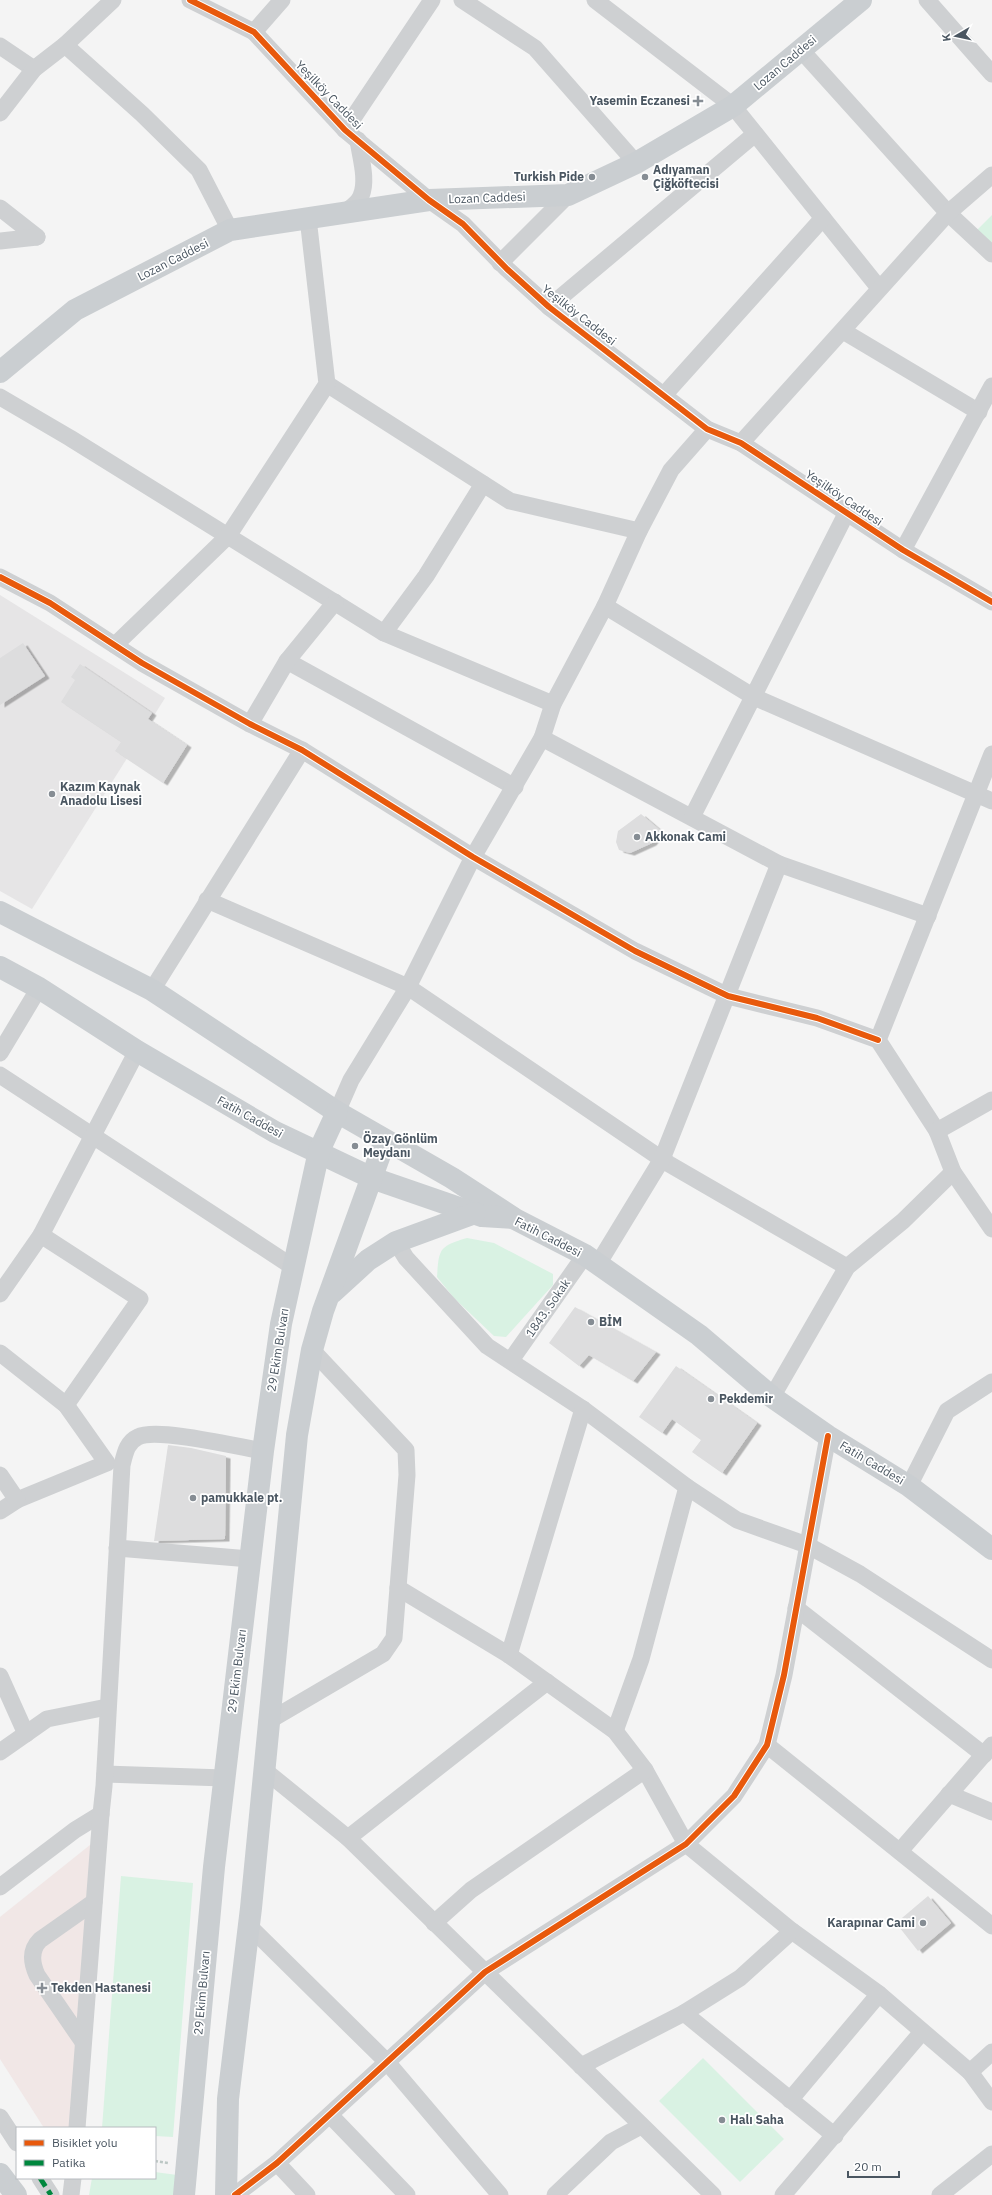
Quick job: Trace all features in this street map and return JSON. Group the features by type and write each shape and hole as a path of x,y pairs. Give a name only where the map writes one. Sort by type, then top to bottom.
{"main road":[{"name":"Lozan Caddesi","path":"0,372 75,310 230,230 429,200 568,195 636,163 732,106 861,0"},
{"path":"0,912 152,990 337,1112 385,1141 452,1178 512,1218"},
{"name":"Fatih Caddesi","path":"0,967 39,988 137,1051 275,1132 319,1151 372,1178 475,1214 482,1216 512,1218 591,1260 699,1335 772,1397 828,1436 909,1486 992,1549"},
{"name":"29 Ekim Bulvarı","path":"184,2195 213,1876 263,1451 281,1324 293,1267 319,1151 337,1112"},
{"path":"226,2195 228,2099 248,1926 267,1722 297,1435 312,1350 328,1297 385,1141"},
{"path":"328,1297 368,1260 396,1242 475,1214"},
{"path":"0,2174 16,2195"}],"street":[{"path":"0,113 34,69 65,45 113,0"},
{"name":"Yeşilköy Caddesi","path":"190,0 254,32 351,135 429,200 463,224 500,263 549,306 707,429 740,443 903,550 992,602"},
{"path":"254,32 282,0"},
{"path":"344,213 357,203 362,195 364,179 351,135 432,0"},
{"path":"462,0 535,48 636,163"},
{"path":"595,0 732,106 879,288"},
{"path":"927,0 989,64"},
{"path":"65,45 142,114 199,170 230,230"},
{"path":"0,46 34,69"},
{"path":"801,50 948,213 992,254"},
{"path":"549,306 755,134"},
{"path":"740,443 843,331 879,288 948,213 992,175"},
{"path":"500,263 568,195"},
{"path":"0,208 36,237 0,241"},
{"path":"115,645 228,536 327,384 308,218"},
{"path":"664,395 823,218"},
{"path":"843,331 979,412"},
{"path":"327,384 510,501 639,531"},
{"path":"903,550 991,391"},
{"path":"0,397 384,633 553,704"},
{"path":"337,1112 351,1080 408,987 473,857 515,788 542,738 553,704 606,606 639,531 671,470 707,429"},
{"path":"384,633 426,576 483,484"},
{"path":"692,817 847,512"},
{"path":"0,577 50,603 142,663 250,724 302,750 473,857 635,951 728,996 817,1018 878,1040 937,1130 954,1172 992,1230"},
{"path":"250,724 287,661 335,602"},
{"path":"606,606 754,697 992,802"},
{"path":"287,661 515,788"},
{"path":"542,738 779,864 928,916"},
{"path":"152,990 302,750"},
{"path":"878,1040 992,754"},
{"name":"1843. Sokak","path":"512,1360 591,1260 662,1159 728,996 779,864"},
{"path":"207,900 408,987 662,1159 847,1267"},
{"path":"0,1053 39,988"},
{"path":"0,1294 41,1235 137,1051"},
{"path":"0,1075 92,1137 293,1267"},
{"path":"937,1130 992,1100"},
{"path":"772,1397 847,1267 904,1221 954,1172"},
{"path":"41,1235 140,1299 66,1405"},
{"path":"396,1242 406,1258 487,1346 512,1360 583,1409 686,1488 737,1520 807,1545 860,1574 992,1660"},
{"path":"267,1722 383,1654 394,1638 408,1475 406,1450 312,1350"},
{"path":"0,1353 66,1405 115,1464 117,1548 107,1707 105,1774 77,2127"},
{"path":"909,1486 947,1412 992,1382"},
{"path":"509,1655 583,1409"},
{"path":"0,1511 17,1500 115,1464 130,1442 137,1437 150,1433 263,1451"},
{"path":"235,2195 277,2164 484,1972 686,1844 734,1796 767,1746 784,1674 828,1436"},
{"path":"0,1475 17,1500"},
{"path":"615,1731 641,1659 686,1488"},
{"path":"117,1548 250,1559"},
{"path":"398,1588 509,1655 615,1731 645,1770 686,1844 792,1931 879,1994 970,2072 992,2102"},
{"path":"796,1608 988,1750 900,1851"},
{"path":"0,1676 26,1734"},
{"path":"348,1838 547,1682"},
{"path":"0,1752 47,1719 107,1707"},
{"path":"767,1746 992,1926"},
{"path":"263,1768 348,1838 712,2195"},
{"path":"434,1923 471,1890 645,1770"},
{"path":"105,1774 224,1778"},
{"path":"949,1794 992,1812"},
{"path":"0,1887 75,1830 101,1814"},
{"path":"83,2042 37,1975 32,1962 32,1955 40,1940 94,1902"},
{"path":"248,1926 387,2062 500,2195"},
{"path":"581,2066 684,2013 740,1978 792,1931"},
{"path":"790,2100 879,1994"},
{"path":"684,2013 835,2136"},
{"path":"783,2195 835,2136 922,2032"},
{"path":"970,2072 992,2052"},
{"path":"330,2115 407,2195"},
{"path":"0,2117 16,2141"},
{"path":"555,2195 611,2142 641,2126"},
{"path":"940,2195 992,2154"},
{"path":"277,2164 307,2195"},
{"path":"41,2179 51,2195"},
{"path":"71,2195 73,2179"}],"shaded area":[{"name":"Kazım Kaynak Anadolu Lisesi","path":"0,595 165,698 32,909 0,891"},
{"name":"Tekden Hastanesi","path":"95,1841 73,2127 43,2127 0,2059 0,1917"}],"green space":[{"path":"992,215 992,249 974,233"},
{"path":"467,1238 494,1243 553,1274 553,1285 506,1337 494,1336 454,1298 437,1277 440,1254 442,1250 446,1246"},
{"path":"121,1876 193,1883 173,2137 156,2136 156,2127 102,2127"},
{"name":"Halı Saha","path":"703,2058 784,2139 740,2182 659,2101"},
{"path":"156,2172 177,2175 175,2195 89,2195 92,2179 156,2179"}],"building":[{"path":"23,643 45,676 0,705 0,658"},
{"path":"80,664 152,713 148,719 187,745 163,783 115,751 121,742 61,702 75,680 71,677"},
{"name":"Akkonak Cami","path":"641,814 661,831 652,843 630,853 619,850 616,842 618,831"},
{"path":"575,1307 656,1352 633,1381 589,1355 579,1366 549,1343"},
{"path":"676,1366 757,1423 722,1473 692,1452 701,1440 672,1419 662,1433 639,1417"},
{"name":"pamukkale pt.","path":"168,1445 191,1448 226,1456 225,1539 154,1541"},
{"name":"Karapınar Cami","path":"928,1896 951,1923 918,1951 896,1923"}],"marked path":[{"path":"41,2179 51,2195"}],"cycle path":[{"path":"190,0 254,32 345,130 429,200 463,224 507,269 549,307 707,429 741,443 903,550 992,602"},
{"path":"0,577 50,603 142,663 250,724 302,750 473,857 635,951 728,996 817,1018 878,1040"},
{"path":"235,2195 277,2163 485,1972 686,1844 734,1796 767,1745 784,1675 828,1436"}],"place":[{"name":"Yasemin Eczanesi","path":"698,101"},
{"name":"Turkish Pide","path":"592,177"},
{"name":"Adıyaman Çiğköftecisi","path":"645,177"},
{"name":"Kazım Kaynak Anadolu Lisesi","path":"52,794"},
{"name":"Akkonak Cami","path":"637,837"},
{"name":"Özay Gönlüm Meydanı","path":"355,1146"},
{"name":"BİM","path":"591,1322"},
{"name":"Pekdemir","path":"711,1399"},
{"name":"pamukkale pt.","path":"193,1498"},
{"name":"Karapınar Cami","path":"923,1923"},
{"name":"Tekden Hastanesi","path":"42,1988"},
{"name":"Halı Saha","path":"722,2120"}]}
